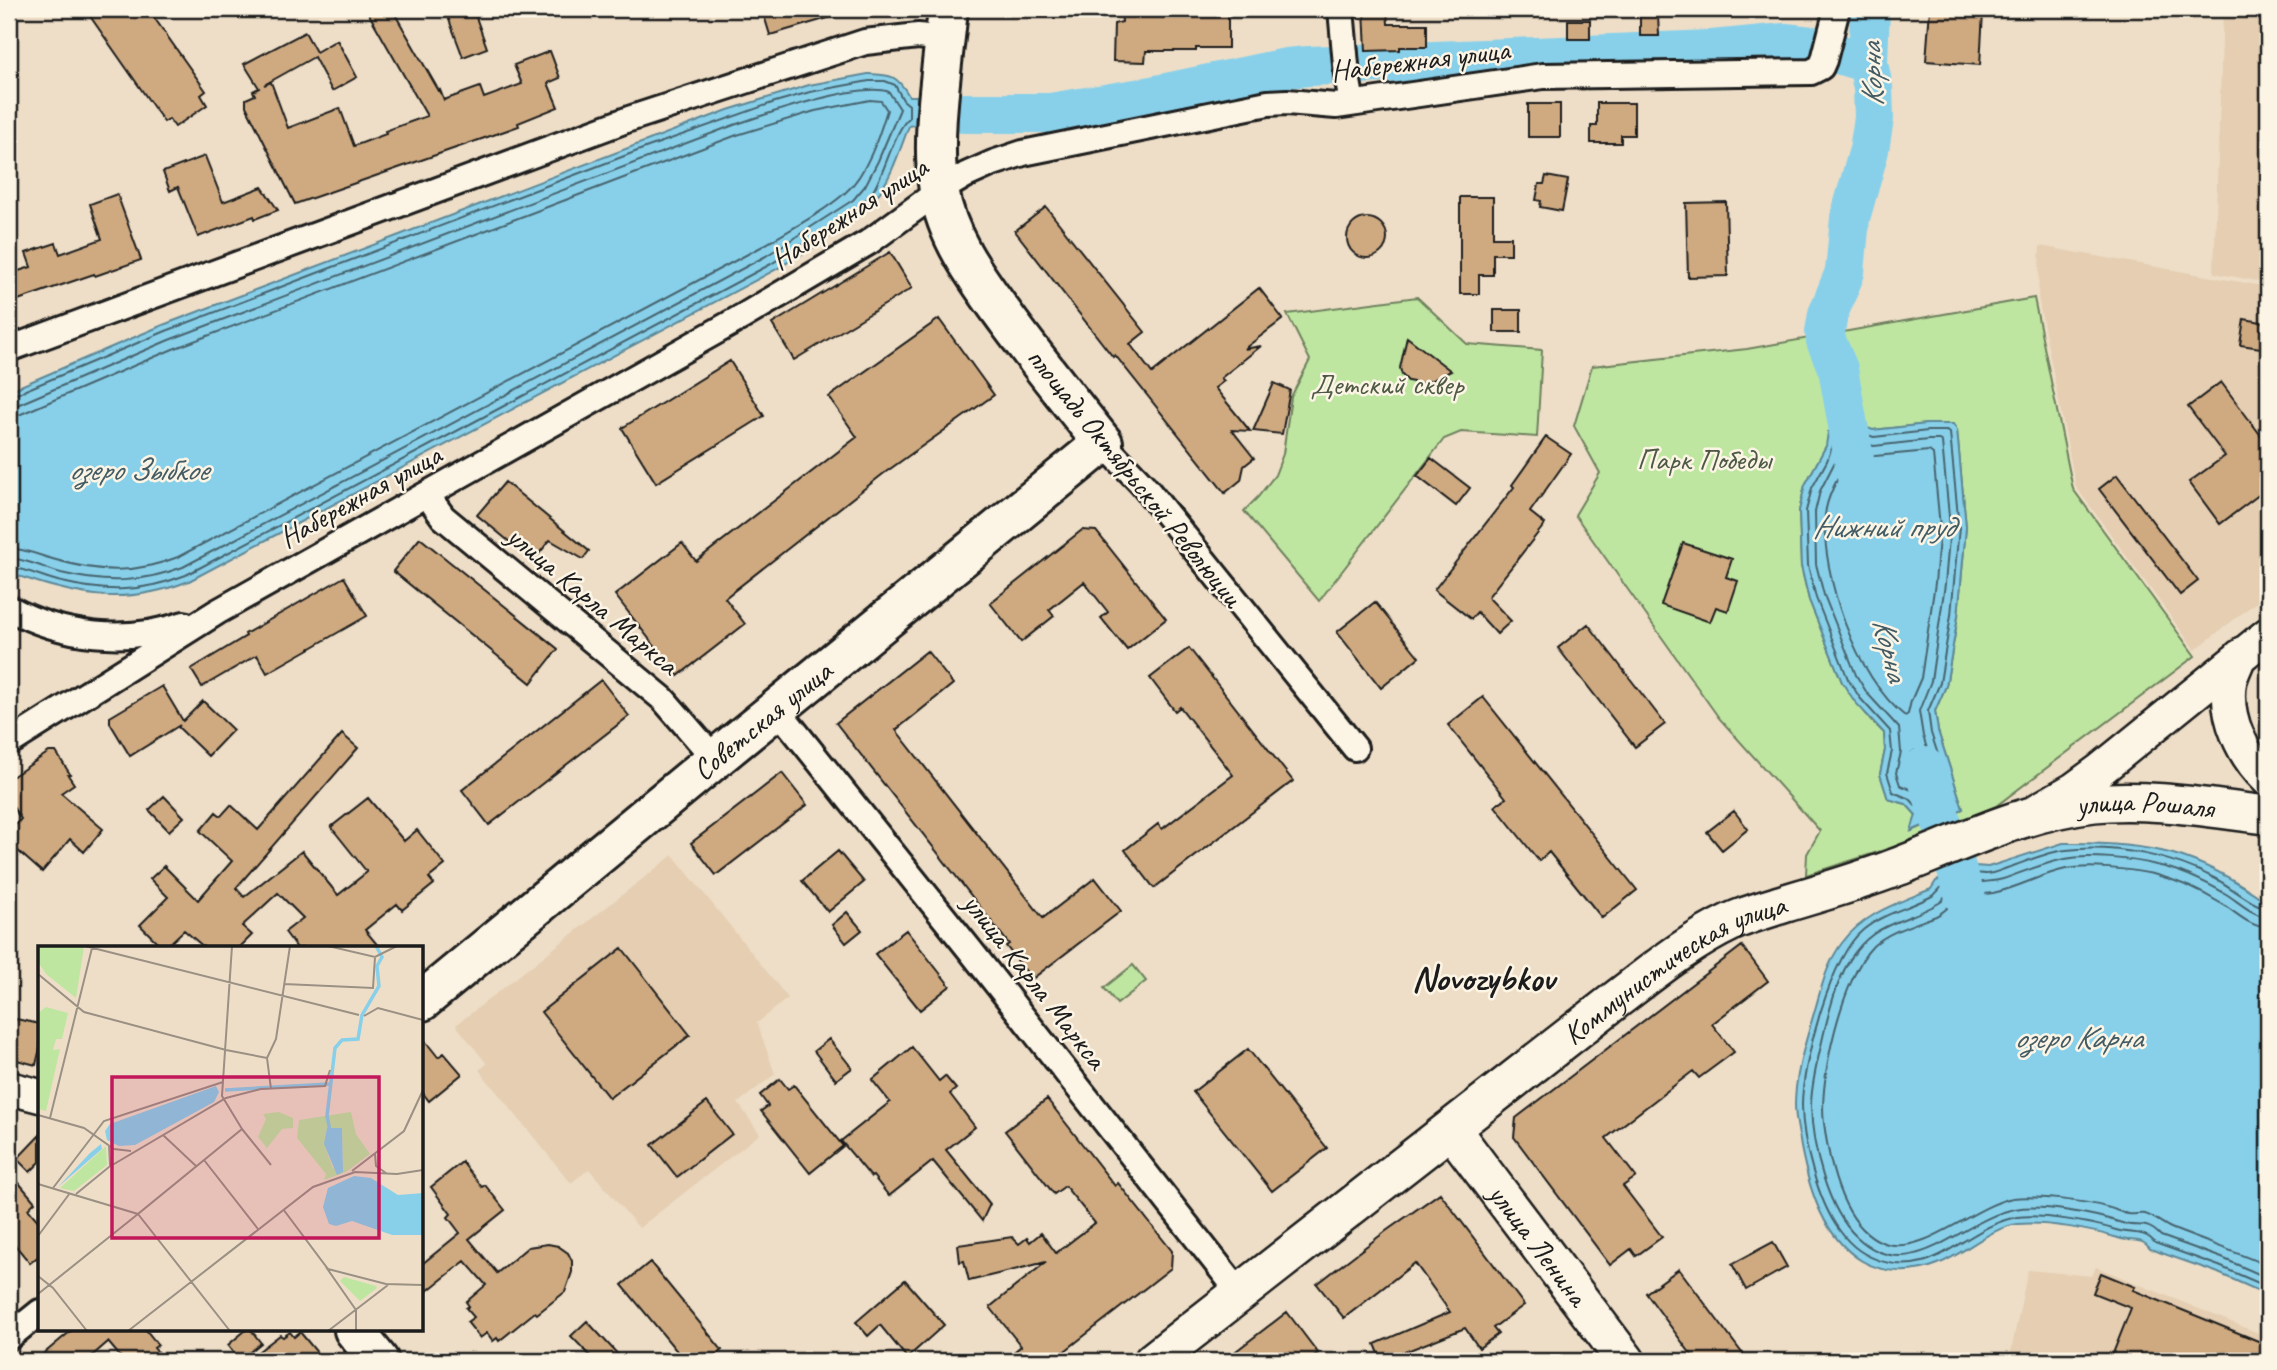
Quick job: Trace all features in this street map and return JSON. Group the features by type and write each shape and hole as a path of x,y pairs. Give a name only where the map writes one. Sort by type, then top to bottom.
{"main road":[{"name":"площадь Октябрьской Революции","path":"947,24 936,163 939,191 953,236 985,289 1103,443"},
{"name":"Советская улица","path":"424,999 715,758 1103,443"},
{"name":"улица Рошаля","path":"2010,823 2072,806 2121,802 2194,806 2268,815"},
{"name":"Коммунистическая улица","path":"1153,1361 1617,999 1698,939 1734,921 1895,868 2010,823"},
{"name":"улица Ленина","path":"1451,1129 1626,1361"},
{"path":"356,1332 379,1361"}],"street":[{"path":"1341,9 1352,103"},
{"name":"Набережная улица","path":"9,743 217,612 742,317 869,242 966,174 993,163 1050,148 1268,103 1321,106 1352,103 1543,76 1811,72 1821,67 1837,9"},
{"path":"9,349 642,114 865,41 918,36 947,24"},
{"name":"площадь Октябрьской Революции","path":"1103,443 1143,485 1355,748"},
{"name":"улица Карла Маркса","path":"427,495 443,517 663,699 715,758"},
{"path":"9,608 71,630 121,636 148,634 217,612"},
{"name":"Коммунистическая улица","path":"2010,823 2074,789 2100,770 2268,634"},
{"path":"2240,656 2231,680 2231,715 2250,758 2268,780"},
{"name":"улица Карла Маркса","path":"777,709 1240,1293"},
{"path":"9,1088 38,1095"},
{"path":"9,1337 38,1314"}],"shaded area":[{"path":"2223,9 2268,9 2268,283 2214,273"},
{"path":"2040,246 2268,287 2268,593 2195,650 2076,487 2038,297"},
{"path":"673,855 788,998 757,1023 775,1074 738,1103 760,1134 639,1228 589,1169 571,1183 479,1070 487,1064 456,1025"},
{"path":"2096,1267 2268,1337 2268,1361 2009,1361 2028,1270 2092,1276"}],"green space":[{"name":"Детский сквер","path":"1417,297 1467,344 1542,350 1537,437 1461,432 1444,439 1319,601 1244,511 1275,475 1283,454 1291,397 1310,360 1287,314"},
{"name":"Парк Победы","path":"2034,298 2073,489 2195,656 1996,806 1906,843 1806,875 1807,854 1820,831 1719,718 1575,515 1600,473 1574,426 1592,366 1747,349","holes":["1927,424 1957,430 1966,527 1958,616 1946,686 1935,711 1938,731 1963,809 1912,831 1916,815 1906,804 1888,799 1880,774 1885,750 1884,733 1842,682 1809,600 1801,566 1799,511 1805,485 1826,446 1873,430"]},
{"path":"1133,965 1146,981 1117,1004 1104,988"}],"water":[{"name":"озеро Зыбкое","path":"868,74 893,77 909,96 917,96 915,125 909,126 887,180 867,207 829,237 775,270 189,581 141,594 119,596 77,592 9,573 9,391 163,325 728,110 809,85"},
{"name":"Нижний пруд","path":"1953,424 1957,430 1966,527 1958,616 1946,686 1935,711 1938,731 1963,809 1911,831 1916,815 1906,804 1888,799 1880,774 1885,750 1884,733 1855,702 1842,682 1809,600 1801,566 1799,511 1805,485 1826,446 1828,432"},
{"name":"озеро Карна","path":"2063,843 2121,845 2172,854 2219,872 2268,903 2268,1295 2216,1272 2150,1249 2143,1242 2082,1229 2041,1224 2007,1226 1948,1260 1929,1267 1909,1271 1889,1270 1862,1261 1849,1251 1837,1239 1820,1211 1808,1179 1795,1105 1802,1055 1829,965 1837,950 1851,933 1871,916 1931,889 1936,881 1975,866 1988,867"}],"building":[{"path":"85,9 148,9 206,91 201,95 207,105 175,127 169,119 164,122"},
{"path":"366,9 392,9 444,100 480,87 484,98 522,84 514,65 550,51 560,78 548,83 558,107 518,123 519,126 295,204 246,106 246,99 255,95 253,91 259,88 244,64 305,32 316,52 337,40 357,77 332,91 314,57 264,85 271,82 288,128 340,108 354,146 427,116"},
{"path":"445,9 473,9 487,48 463,57"},
{"path":"762,9 844,9 845,13 770,35"},
{"path":"1364,9 1387,9 1388,24 1427,24 1427,47 1366,51"},
{"path":"1930,9 1973,9 1983,12 1980,65 1926,61"},
{"path":"1228,10 1228,48 1146,51 1145,62 1113,61 1114,24 1122,22 1121,11"},
{"path":"1640,15 1658,15 1659,36 1640,36"},
{"path":"1568,20 1590,20 1590,39 1568,39"},
{"path":"1597,103 1634,103 1634,135 1621,135 1621,143 1591,143 1591,126 1597,126"},
{"path":"1528,104 1560,104 1560,137 1528,137"},
{"path":"205,156 223,202 262,187 278,210 198,237 178,187 170,191 163,172"},
{"path":"1546,176 1568,180 1562,211 1540,207 1541,201 1536,200 1539,184 1544,184"},
{"path":"117,194 141,260 9,303 9,274 31,267 26,253 56,243 60,254 102,239 90,204"},
{"path":"1460,197 1493,197 1493,237 1511,237 1511,254 1493,254 1493,275 1479,275 1479,294 1460,294"},
{"path":"1726,202 1728,276 1688,277 1686,203"},
{"path":"1046,207 1145,332 1130,344 1152,373 1259,288 1283,319 1244,349 1261,346 1221,378 1224,381 1215,388 1250,431 1232,430 1254,458 1244,466 1241,480 1225,493 1115,355 1113,357 1015,231"},
{"path":"1367,218 1381,224 1387,238 1381,252 1367,258 1353,252 1347,238 1353,224"},
{"path":"890,252 912,288 794,360 772,324"},
{"path":"1494,310 1521,310 1521,332 1494,332"},
{"path":"939,319 994,395 883,474 725,598 745,624 678,676 615,595 682,543 696,561 857,437 829,397"},
{"path":"2244,319 2268,323 2268,349 2240,345"},
{"path":"1407,337 1451,371 1424,384 1408,381 1400,368"},
{"path":"730,361 764,416 656,483 622,428"},
{"path":"2221,382 2268,445 2268,488 2220,524 2189,482 2225,456 2188,407"},
{"path":"1274,383 1290,390 1282,434 1253,431"},
{"path":"1546,437 1571,454 1530,512 1545,524 1488,597 1511,621 1497,634 1477,612 1471,619 1434,590 1514,487 1512,485"},
{"path":"1431,458 1470,488 1456,506 1417,476"},
{"path":"2117,475 2198,581 2180,595 2099,489"},
{"path":"505,482 589,551 583,559 550,540 533,561 477,515"},
{"path":"1082,530 1096,531 1166,619 1127,650 1101,618 1108,612 1084,582 1049,610 1054,616 1021,642 990,603"},
{"path":"420,538 558,649 531,683 393,571"},
{"path":"1683,543 1732,559 1726,577 1738,581 1728,611 1716,607 1710,622 1661,605"},
{"path":"344,577 367,616 267,673 257,655 202,687 191,669 246,636 245,634"},
{"path":"1375,602 1419,657 1381,688 1337,632"},
{"path":"1588,624 1665,724 1635,747 1558,648"},
{"path":"1189,648 1293,781 1154,888 1125,850 1158,824 1162,829 1233,775 1180,707 1175,711 1150,678"},
{"path":"927,651 953,684 896,730 1043,918 1095,878 1121,911 1032,979 1006,946 1009,944 836,723"},
{"path":"601,680 629,716 489,825 462,790"},
{"path":"162,686 183,721 203,701 233,730 208,756 178,727 180,725 130,756 110,723 110,717"},
{"path":"1483,697 1637,890 1602,918 1549,852 1539,861 1495,806 1506,798 1448,725"},
{"path":"342,734 358,748 236,888 244,897 302,851 338,895 367,872 331,827 368,798 404,841 417,830 445,865 429,878 434,884 402,910 397,904 365,930 378,946 296,946 285,932 303,918 278,893 242,926 252,935 241,946 203,946 184,930 167,946 161,946 140,925 168,897 150,879 164,866 198,900 232,861 200,831 216,812 221,816 231,805 258,830"},
{"path":"49,752 56,752 74,784 61,793 103,829 84,852 70,839 42,872 9,843 9,832 21,819 9,801 9,779"},
{"path":"782,773 807,805 716,875 691,843"},
{"path":"164,796 184,817 169,831 149,810"},
{"path":"1734,811 1748,829 1722,850 1707,832"},
{"path":"838,851 864,882 828,912 802,881"},
{"path":"847,912 862,930 846,943 832,925"},
{"path":"906,930 950,986 920,1010 875,954"},
{"path":"1742,946 1768,981 1712,1024 1734,1052 1699,1078 1693,1071 1606,1138 1636,1177 1623,1186 1662,1237 1636,1256 1631,1249 1610,1265 1514,1137 1516,1118"},
{"path":"622,948 690,1035 609,1098 541,1012"},
{"path":"16,1019 38,1024 36,1065 9,1058 9,1024 14,1025"},
{"path":"829,1039 852,1068 836,1080 814,1051"},
{"path":"424,1040 438,1057 444,1053 462,1074 429,1101 424,1095"},
{"path":"912,1047 939,1081 945,1076 956,1089 950,1094 975,1127 946,1150 990,1204 982,1221 933,1161 889,1196 841,1141 890,1102 872,1080"},
{"path":"1248,1049 1327,1148 1272,1191 1193,1092"},
{"path":"780,1079 788,1089 794,1085 843,1146 810,1173 761,1111 768,1106 760,1095"},
{"path":"1047,1099 1115,1186 1118,1183 1172,1251 1171,1268 1052,1361 1003,1361 1021,1346 990,1307 1046,1262 969,1281 964,1261 960,1262 958,1245 1012,1237 1019,1244 1027,1238 1030,1242 1041,1233 1056,1253 1095,1223 1065,1186 1054,1194 1005,1131"},
{"path":"707,1102 732,1134 677,1177 652,1145"},
{"path":"38,1137 38,1164 30,1172 17,1159"},
{"path":"462,1162 505,1210 469,1239 497,1273 528,1247 548,1244 558,1246 568,1253 572,1261 572,1272 565,1292 499,1341 497,1338 493,1341 487,1333 480,1338 467,1322 474,1317 466,1308 469,1306 466,1302 486,1285 465,1261 424,1293 424,1262 460,1233 448,1217 451,1214 431,1187"},
{"path":"9,1171 35,1202 28,1209 38,1221 38,1257 30,1263 9,1238"},
{"path":"1440,1193 1524,1305 1493,1328 1498,1334 1479,1348 1465,1328 1382,1361 1375,1344 1450,1312 1415,1263 1344,1318 1317,1284"},
{"path":"1773,1242 1787,1267 1746,1290 1732,1264"},
{"path":"650,1262 722,1350 708,1361 685,1361 622,1285"},
{"path":"1679,1269 1748,1361 1696,1361 1646,1293"},
{"path":"2101,1273 2135,1287 2133,1290 2268,1345 2268,1361 2110,1361 2131,1308 2093,1293"},
{"path":"905,1280 944,1325 907,1358 880,1325 868,1336 856,1322"},
{"path":"1287,1312 1318,1353 1307,1361 1223,1361"},
{"path":"587,1321 624,1361 595,1361 571,1336"},
{"path":"70,1332 148,1332 158,1345 154,1348 165,1361 124,1361 108,1342 86,1361 35,1361"},
{"path":"244,1332 253,1332 261,1343 240,1360 228,1345"},
{"path":"290,1332 294,1337 300,1332 324,1361 246,1361 280,1335 283,1337"}],"waterway":[{"name":"Корна","path":"1858,482 1838,369 1825,332 1828,314 1845,272 1850,218 1869,150 1874,118 1873,88 1868,63 1870,9"},
{"path":"964,113 1050,113 1142,98 1286,68 1309,66 1712,50 1785,43 1812,46 1868,63"},
{"name":"Корна","path":"1924,767 1974,924"}],"district":[{"name":"Novozybkov","path":"1483,977"}]}
